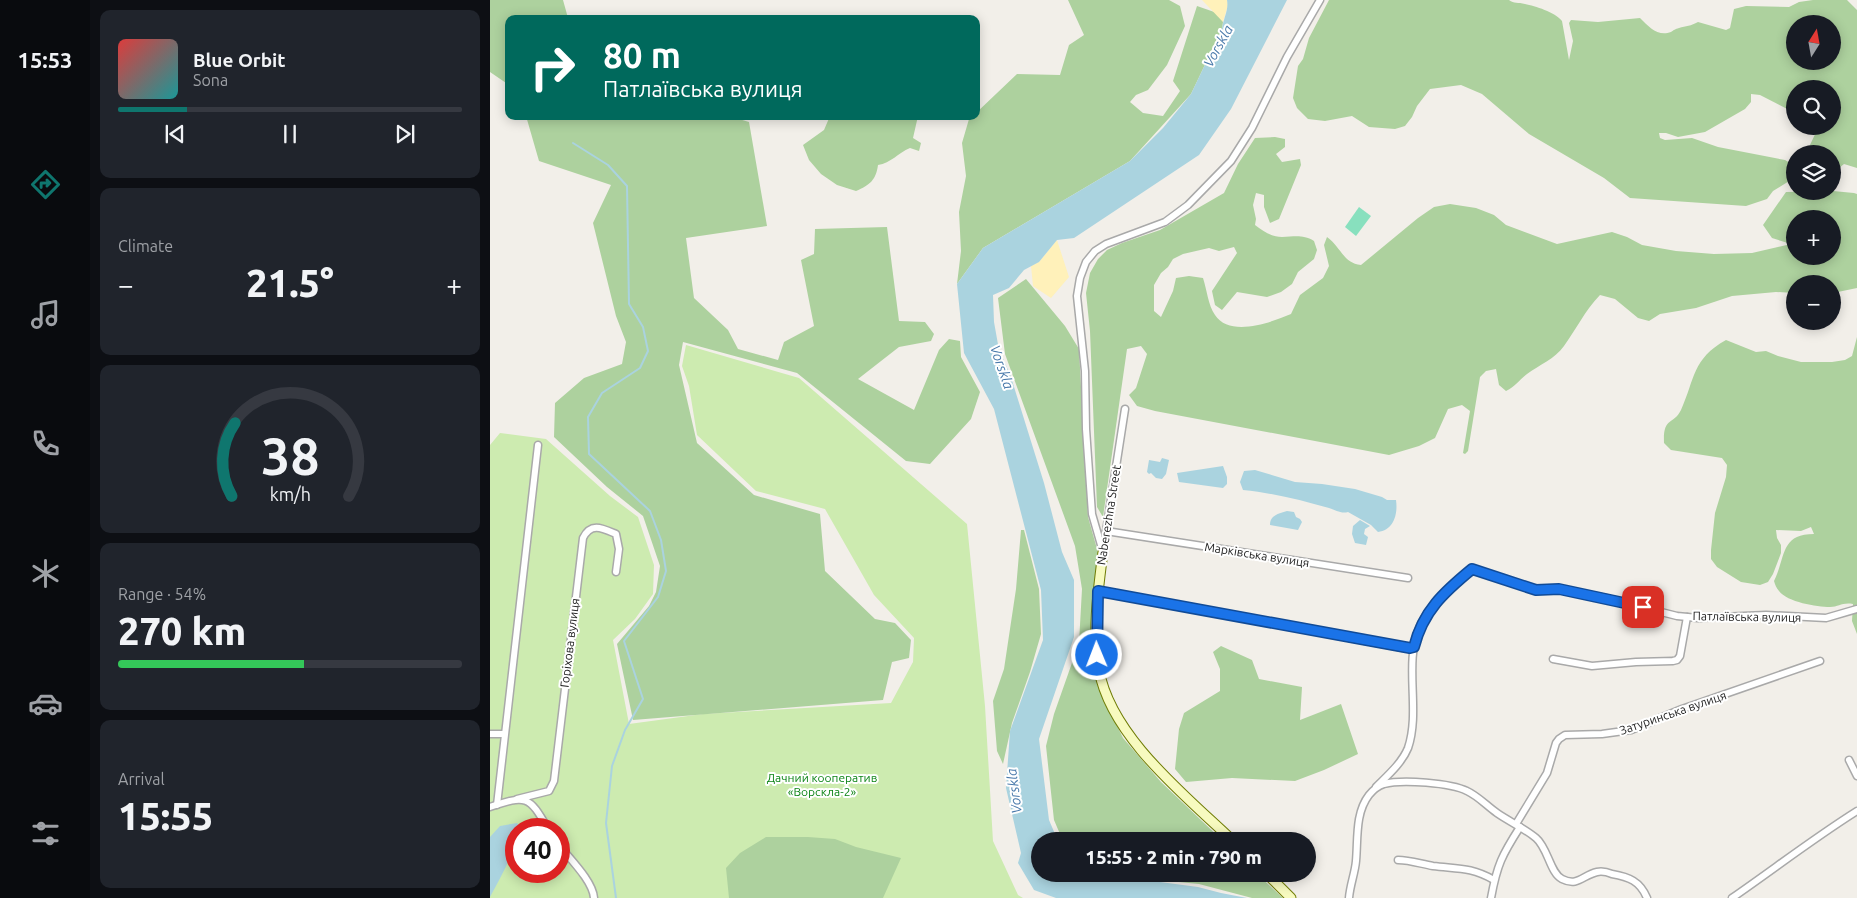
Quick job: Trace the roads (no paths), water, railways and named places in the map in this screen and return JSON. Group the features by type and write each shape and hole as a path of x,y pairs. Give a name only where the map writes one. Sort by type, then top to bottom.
{"street":[{"path":"1103,552 1093,523 1092,514 1086,429 1085,371 1077,296 1080,278 1086,262 1095,251 1106,244 1165,222 1188,205 1231,161 1252,128 1287,58 1320,0"},
{"name":"Naberezhna Street","path":"1125,410 1098,591 1097,643 1102,685 1128,735 1163,774 1224,832"},
{"path":"538,445 504,734 493,806 517,799 526,800 534,806 541,818"},
{"name":"Горіхова вулиця","path":"517,799 549,791 554,781 583,538 586,531 594,527 603,528 616,534 619,549 616,572"},
{"name":"Марківська вулиця","path":"1106,531 1408,578"},
{"name":"Патлаївська вулиця","path":"1376,787 1398,764 1407,749 1412,718 1414,647 1420,626 1430,610 1454,584 1472,569 1536,590 1559,589 1687,617 1766,615 1826,618 1857,609"},
{"path":"1098,591 1404,648 1414,647"},
{"path":"1553,659 1592,666 1677,660 1680,656 1687,617"},
{"name":"Затуринська вулиця","path":"1491,898 1494,880 1502,856 1547,774 1556,743 1559,739 1565,735 1602,734 1631,730 1682,709 1820,661"},
{"path":"490,734 504,734"},
{"path":"1849,760 1857,776"},
{"path":"1349,898 1350,882 1356,862 1358,826 1362,807 1368,796 1376,787 1390,783 1421,782 1456,786 1467,791 1518,826 1542,844 1555,872 1562,879 1579,881 1597,872 1608,872 1634,881 1644,890 1648,898"},
{"path":"1732,898 1771,872 1818,836 1857,811"},
{"path":"570,859 588,881 594,893 594,898"},
{"path":"1398,860 1473,870 1494,880"},
{"path":"1275,882 1291,898"}],"water":[{"name":"Vorskla","path":"1227,0 1287,0 1231,109 1199,155 1074,238 1057,240 1039,262 1024,270 1009,288 993,295 994,322 999,350 1010,374 1044,483 1062,552 1074,580 1074,637 1039,739 1049,820 1054,832 1031,832 1031,882 1160,882 1198,887 1247,898 1056,898 1034,890 1018,863 1021,853 1006,788 1010,731 1043,640 1041,590 994,409 964,353 957,284 983,248 1130,161 1163,128 1191,94 1222,29"},
{"path":"1162,458 1169,460 1166,474 1162,479 1156,478 1147,472 1149,460 1160,462"},
{"path":"1223,466 1227,477 1227,484 1223,488 1179,482 1177,473"},
{"path":"1255,470 1295,482 1355,489 1387,500 1396,500 1394,520 1388,528 1378,532 1371,525 1348,512 1341,512 1286,497 1243,490 1240,482 1244,471"},
{"path":"1287,511 1294,512 1296,517 1302,522 1298,530 1270,525 1273,517"},
{"path":"1360,520 1370,526 1365,529 1364,534 1368,537 1366,545 1355,543 1352,534 1353,526"},
{"path":"505,825 505,869 490,897 490,837 500,826"}],"waterway":[{"path":"573,143 608,165 627,186 629,304 643,327 648,351 640,368 602,393 588,417 589,454 650,511 661,540 666,571 658,597 624,641 643,699 625,730 612,766 606,823 616,898"}],"park label":[{"name":"Дачний кооператив «Ворскла-2»","path":"822,785"}]}
